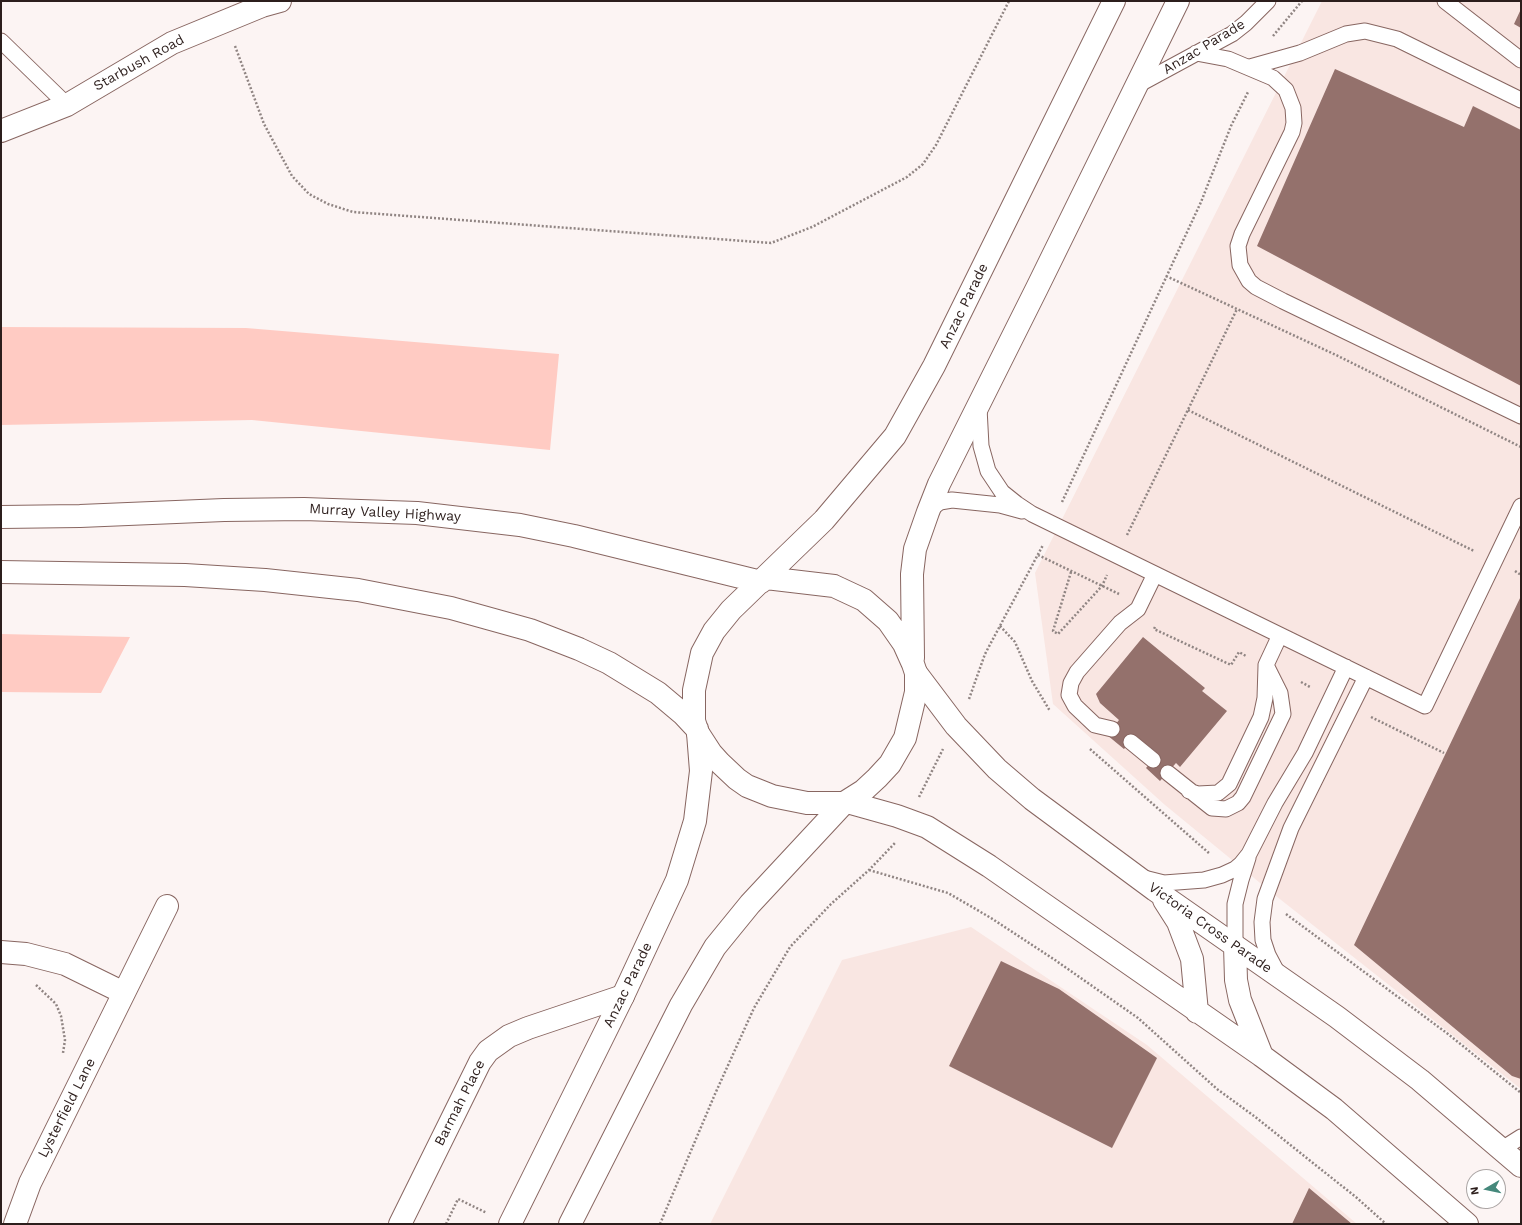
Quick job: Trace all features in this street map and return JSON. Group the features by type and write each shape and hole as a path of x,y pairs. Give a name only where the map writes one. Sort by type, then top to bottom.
{"main road":[{"name":"Anzac Parade","path":"510,1224 623,996 677,880 691,839 695,821 701,771 698,731 694,713 694,690 702,653 707,642 721,621 824,520 895,436 934,366 1114,1"},
{"name":"Anzac Parade","path":"846,802 863,791 877,778 897,752 905,738 914,708 916,692 914,669 912,574 918,538 928,512 979,403 1178,1"},
{"name":"Starbush Road","path":"1,131 67,105 172,42 268,3"},
{"name":"Murray Valley Highway","path":"1,516 80,516 224,510 304,509 417,512 468,517 535,528 764,580 834,586 864,600 888,621 904,644 914,669"},
{"path":"1,572 185,575 250,579 358,590 451,608 530,630 578,649 609,663 658,693 683,714 698,731 711,753 728,771 754,789 772,796 797,801 824,804 846,802 911,821 948,840 989,866 1262,1056 1334,1110 1467,1224"},
{"name":"Victoria Cross Parade","path":"914,669 956,726 997,769 1032,799 1155,890 1337,1017 1414,1075 1521,1166"},
{"path":"570,1224 681,1005 715,947 750,904 846,802"},
{"path":"1155,890 1172,913 1188,946 1194,972 1197,1012"},
{"name":"Lysterfield Lane","path":"15,1224 30,1182 167,906"},
{"path":"1235,946 1236,980 1240,1000 1262,1056"},
{"path":"1,952 26,954 60,962 124,993"},
{"name":"Barmah Place","path":"400,1224 480,1062 488,1050 509,1036 528,1028 623,996"}],"lane":[{"name":"Anzac Parade","path":"1136,86 1232,34 1246,23 1268,1"},
{"path":"1454,4 1521,60"},
{"path":"1254,69 1357,31 1383,35 1431,55 1521,100"},
{"path":"1,42 67,105"},
{"path":"1196,53 1228,59 1254,69 1278,81 1286,90 1293,108 1294,123 1292,132 1242,234 1238,246 1242,271 1253,284 1283,301 1521,416"},
{"path":"979,403 981,446 991,478 1002,492 1032,514 1425,706 1521,506"},
{"path":"928,512 940,502 957,500 1000,505 1032,514"},
{"path":"1112,729 1095,725 1075,706 1069,695 1071,682 1077,672 1120,623 1138,609 1155,574"},
{"path":"1168,773 1189,791 1198,794 1222,791 1229,784 1261,717 1265,698 1266,666 1280,635"},
{"path":"1235,946 1235,904 1240,880 1249,854 1275,803 1305,753 1346,667"},
{"path":"1278,975 1268,955 1263,940 1262,922 1265,899 1292,828 1366,677"},
{"path":"1131,742 1153,760"},
{"path":"1130,871 1156,882 1175,883 1204,880 1231,872 1249,854"},
{"path":"1502,1149 1521,1137"}],"path":[{"path":"226,21 264,124 280,155 292,176 305,190 328,204 353,212 771,243 812,227 900,181 923,164 936,144 1009,1"},
{"path":"660,1224 715,1094 754,1008 790,947 831,904 869,870 898,840 911,821 922,789 956,726 976,684 985,654 1038,556 1201,202 1254,69"},
{"path":"1166,276 1521,447"},
{"path":"1071,572 1053,631 1058,634 1102,586 1237,309"},
{"path":"1188,410 1521,574"},
{"path":"1038,556 1102,586"},
{"path":"869,870 948,893 991,918 1055,960 1138,1018 1217,1089 1254,1116 1357,1198 1386,1224"},
{"path":"34,984 45,992 56,1004 62,1016 65,1040 61,1057"},
{"path":"446,1224 458,1199 510,1224"}],"shaded area":[{"path":"1322,1 1521,1 1521,1089 1276,896 1165,805 1053,704 1035,573"},
{"path":"1,327 246,328 559,354 550,450 252,420 1,425"},
{"path":"1,634 130,637 101,693 1,692"},
{"path":"971,927 1147,1045 1357,1224 710,1224 842,960"}],"building":[{"path":"1521,9 1521,28 1514,24"},
{"path":"1335,69 1464,127 1473,106 1521,130 1521,386 1257,246"},
{"path":"1521,596 1521,1079 1512,1076 1354,945"},
{"path":"1143,637 1205,688 1202,691 1227,711 1180,767 1176,763 1160,781 1146,768 1158,754 1136,736 1124,749 1107,735 1119,720 1100,703 1096,694"},
{"path":"1001,961 1059,989 1157,1058 1112,1148 949,1066"},
{"path":"1309,1188 1352,1224 1292,1224"}]}
